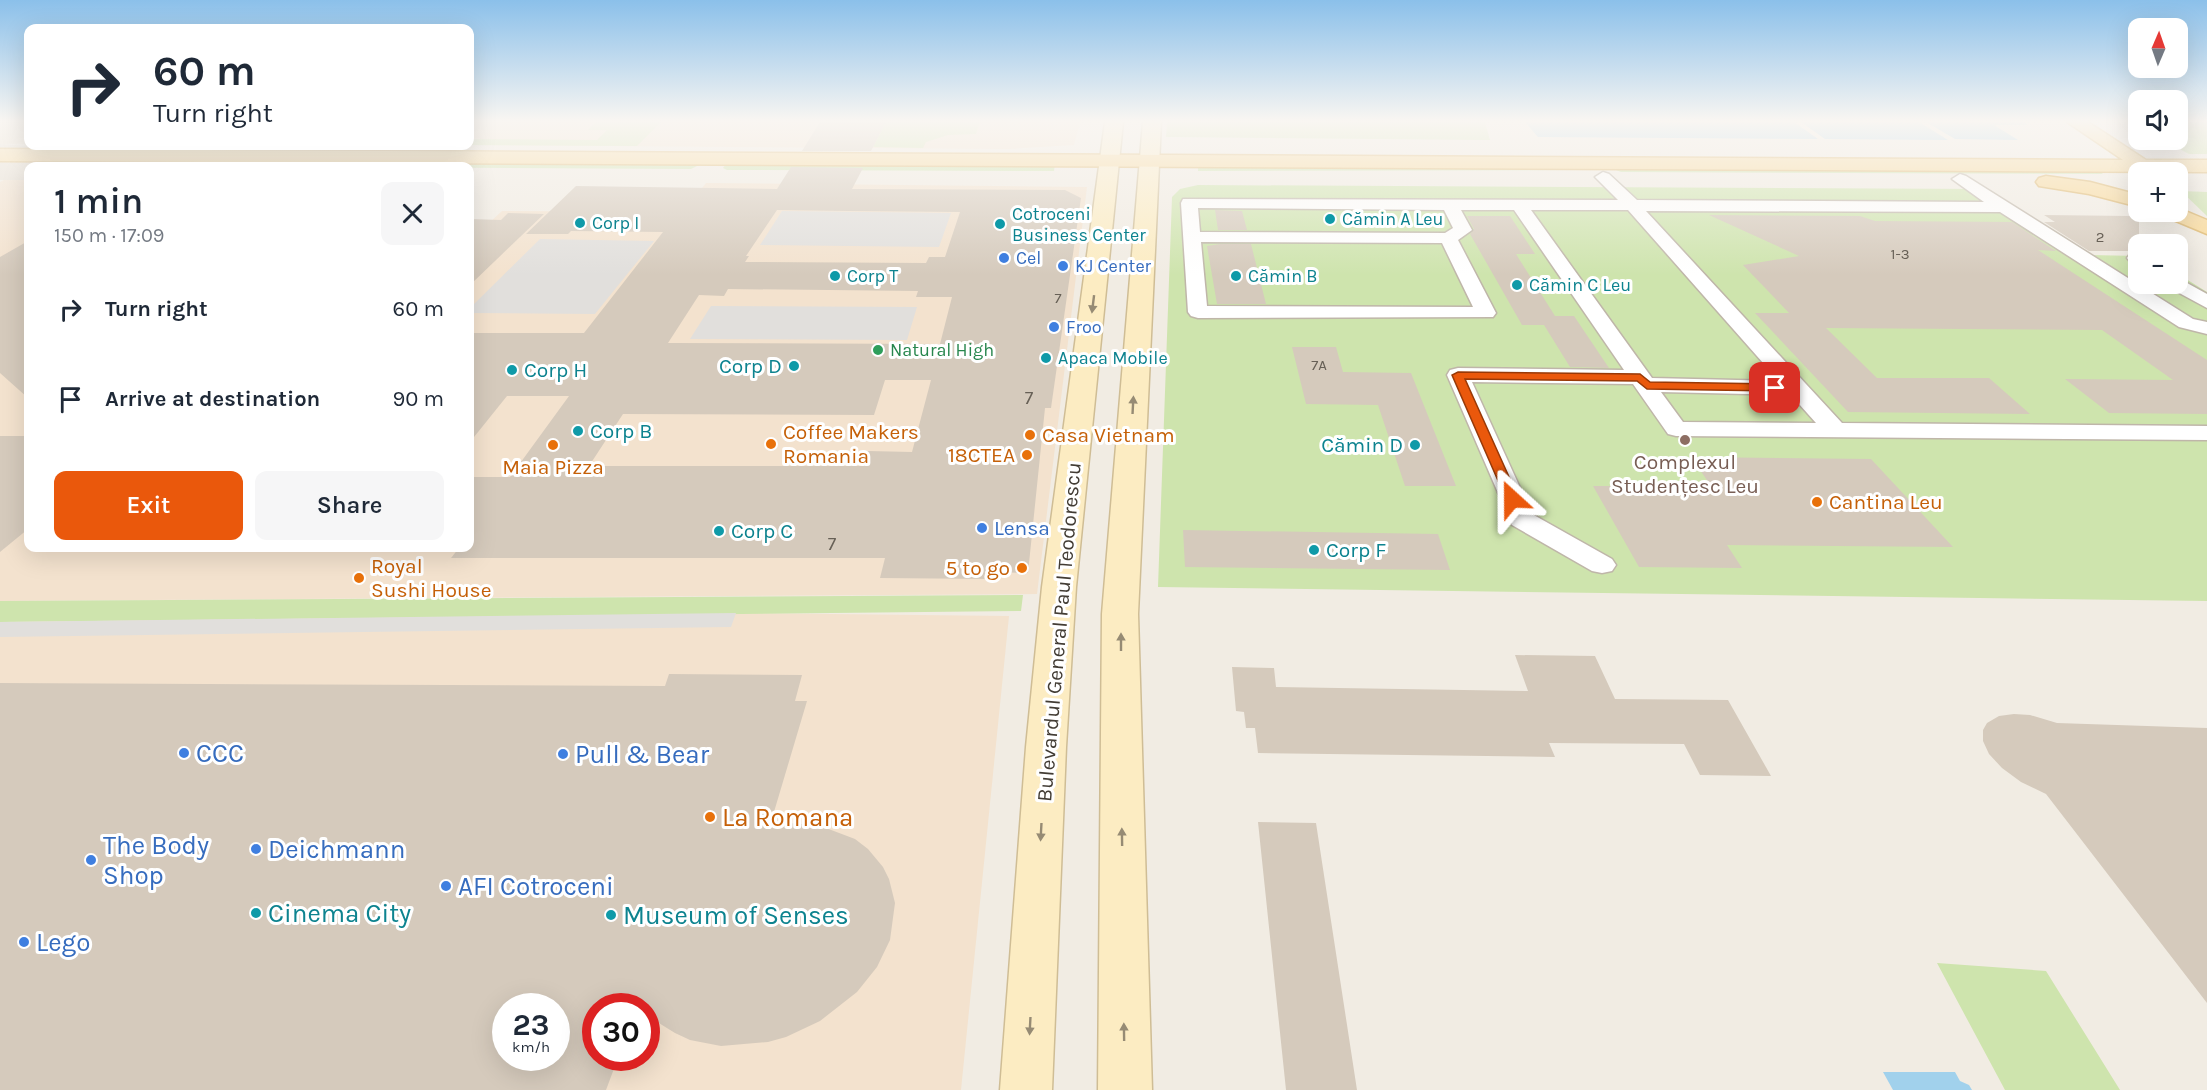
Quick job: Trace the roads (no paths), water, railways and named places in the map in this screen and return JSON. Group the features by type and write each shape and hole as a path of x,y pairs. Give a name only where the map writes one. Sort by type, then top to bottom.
{"main road":[{"name":"Bulevardul General Paul Teodorescu","path":"1026,1090 1046,747 1059,587 1107,173"},
{"path":"1125,1090 1120,614 1149,173"},
{"path":"1394,173 1603,177 1960,179 2128,174"},
{"path":"2188,174 2206,176"},
{"path":"2017,179 2075,186 2128,198"},
{"path":"2188,208 2207,226"},
{"path":"2188,219 2207,226"}],"street":[{"path":"1603,177 1632,205 1836,431"},
{"path":"1960,179 2186,323 2207,328"},
{"path":"1448,238 1486,313 1198,312 1189,203 2005,207"},
{"path":"1192,237 1448,238 1463,230 1450,204"},
{"path":"1519,205 1676,429 2207,433"},
{"path":"2188,291 2207,302"},
{"path":"1602,566 1521,519 1458,375 1797,388"}],"water":[{"path":"1883,1072 1955,1072 1960,1081 1969,1085 1972,1090 1893,1090"}],"place":[{"name":"Cămin A Leu","path":"1330,219"},
{"name":"Corp I","path":"580,223"},
{"name":"Cotroceni Business Center","path":"1000,224"},
{"name":"Cel","path":"1004,258"},
{"name":"KJ Center","path":"1063,266"},
{"name":"Corp T","path":"835,276"},
{"name":"Cămin B","path":"1236,276"},
{"name":"Cămin C Leu","path":"1517,285"},
{"name":"Froo","path":"1054,327"},
{"name":"Natural High","path":"878,350"},
{"name":"Apaca Mobile","path":"1046,358"},
{"name":"Corp D","path":"794,366"},
{"name":"Corp H","path":"512,370"},
{"name":"Corp B","path":"578,431"},
{"name":"Casa Vietnam","path":"1030,435"},
{"name":"Complexul Studențesc Leu","path":"1685,440"},
{"name":"Coffee Makers Romania","path":"771,444"},
{"name":"Maia Pizza","path":"553,445"},
{"name":"Cămin D","path":"1415,445"},
{"name":"18CTEA","path":"1027,455"},
{"name":"Cantina Leu","path":"1817,502"},
{"name":"Lensa","path":"982,528"},
{"name":"Corp C","path":"719,531"},
{"name":"Corp F","path":"1314,550"},
{"name":"5 to go","path":"1022,568"},
{"name":"Royal Sushi House","path":"359,578"},
{"name":"CCC","path":"184,753"},
{"name":"Pull & Bear","path":"563,754"},
{"name":"La Romana","path":"710,817"},
{"name":"Deichmann","path":"256,849"},
{"name":"The Body Shop","path":"91,860"},
{"name":"AFI Cotroceni","path":"446,886"},
{"name":"Cinema City","path":"256,913"},
{"name":"Museum of Senses","path":"611,915"},
{"name":"Lego","path":"24,942"}]}
